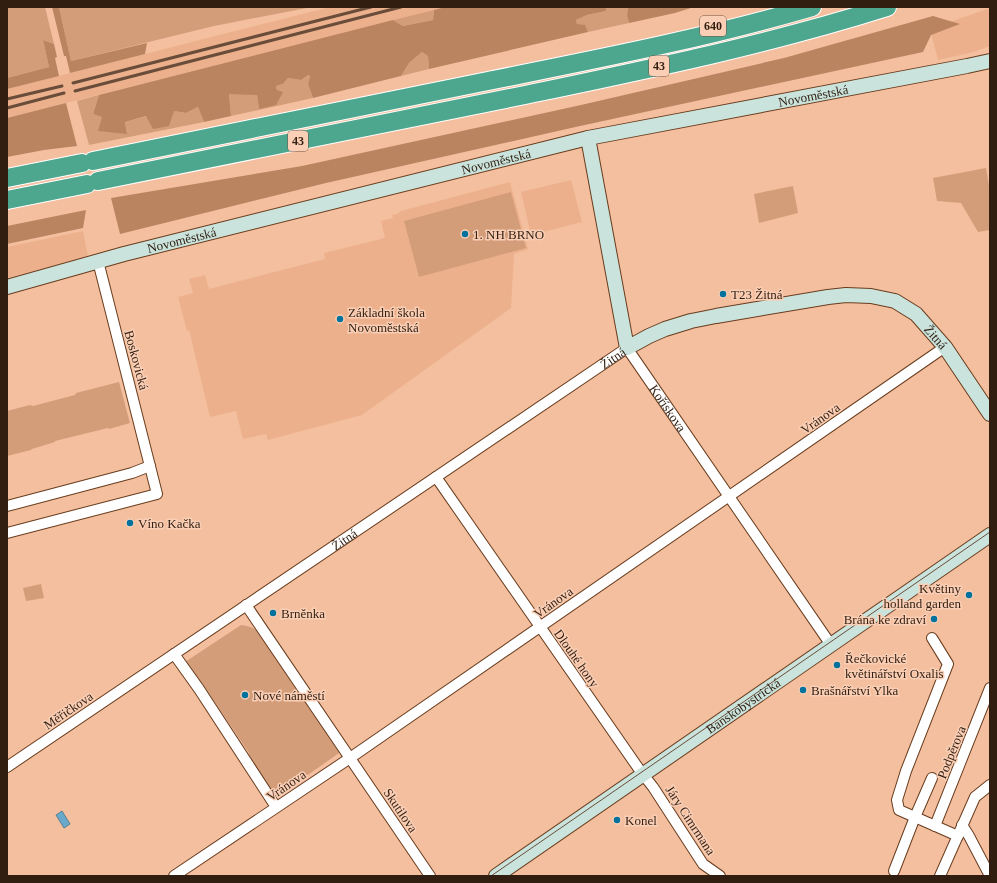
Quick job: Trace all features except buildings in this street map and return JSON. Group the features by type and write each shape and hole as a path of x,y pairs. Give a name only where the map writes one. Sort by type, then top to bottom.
{"highway":[{"name":"640","path":"657,46 769,7"},
{"name":"43","path":"7,178 535,72 657,46 812,7"},
{"name":"43","path":"7,200 626,74 745,47 888,7"}],"street":[{"name":"Novoměstská","path":"7,286 98,261 588,138 990,61"},
{"name":"Kořískova","path":"588,138 627,348 831,644"},
{"name":"Boskovická","path":"7,533 157,494 98,261"},
{"name":"Žitná","path":"246,606 627,348 649,336 690,321 846,295 865,295 895,301 916,314 945,347 990,414"},
{"name":"Vránova","path":"174,876 350,758 945,347"},
{"path":"7,506 132,473 150,466"},
{"name":"Dlouhé hony","path":"436,477 643,774"},
{"name":"Banskobystrická","path":"496,876 990,535"},
{"path":"276,807 199,689 174,654 246,606 350,758"},
{"path":"932,638 948,664 906,771 897,800 899,810 958,836"},
{"name":"Měřičkova","path":"7,767 174,654"},
{"name":"Podpěrova","path":"935,826 990,688"},
{"name":"Skutilova","path":"350,758 430,876"},
{"name":"Járy Cimrmana","path":"643,774 653,786 703,864 720,876"},
{"path":"894,871 932,778"},
{"path":"940,876 974,797 990,785"},
{"path":"962,826 969,836 990,876"}],"shaded area":[{"path":"7,7 45,7 54,44 43,40 49,67 7,78"},
{"path":"52,7 59,7 71,61 147,43 145,54 70,73 66,56 64,56"},
{"path":"59,7 312,7 214,26 71,61"},
{"path":"330,7 445,7 7,118 7,89"},
{"path":"445,7 606,7 606,11 587,15 576,20 577,24 585,25 588,32 429,69 428,56 422,52 409,63 401,76 313,98 308,84 310,76 308,75 301,80 288,78 283,84 276,86 277,90 283,92 276,105 259,109 257,95 229,94 231,116 204,122 198,107 186,113 174,111 169,126 153,129 146,116 125,122 127,134 98,131 102,117 93,114 99,95 393,20 403,26 433,20 434,10"},
{"path":"606,7 628,7 627,16 629,23 588,32 585,26 577,24 576,20 587,15 606,11"},
{"path":"628,7 694,7 675,13 629,23 627,16"},
{"path":"990,8 990,46 970,53 938,60 930,29"},
{"path":"434,10 433,20 403,26 393,20"},
{"path":"933,16 960,24 931,35 923,52 580,126 326,183 120,234 111,198 302,166 581,105 784,58"},
{"path":"43,40 54,44 59,76 7,89 7,78 49,67"},
{"path":"422,52 428,56 429,69 401,76 409,63"},
{"path":"308,75 310,76 308,84 313,98 231,116 229,94 257,94 259,109 277,90 276,86 283,84 288,78 301,80"},
{"path":"99,95 93,114 102,117 127,133 125,122 174,111 186,113 198,107 204,122 89,145 77,101"},
{"path":"66,103 77,146 7,157 7,118"},
{"path":"986,168 990,191 990,230 978,232 961,203 937,201 933,178"},
{"path":"571,180 582,222 531,235 521,192"},
{"name":"Základní škola Novoměstská","path":"510,182 528,249 514,254 511,308 362,415 268,440 266,434 243,439 236,411 210,417 189,330 187,331 178,297 193,293 189,279 205,275 209,289 325,259 324,253 385,238 381,221 393,218 392,215 401,211"},
{"path":"793,186 798,213 759,223 754,194"},
{"name":"1. NH BRNO","path":"511,192 526,248 419,277 404,221"},
{"path":"86,210 83,228 7,244 7,226"},
{"path":"83,231 88,257 7,278 7,247"},
{"path":"119,382 130,423 55,441 31,450 7,456 7,411 30,405 33,406"},
{"path":"41,584 44,598 26,601 23,588"},
{"path":"241,625 253,628 263,636 342,751 275,798 248,758 249,753 204,686 185,662"}],"water":[{"path":"62,811 70,824 64,828 56,815"}],"tram line":[{"path":"491,876 990,532"}],"railway":[{"path":"73,83 371,7"},
{"path":"75,91 401,7"},
{"path":"7,99 62,86"},
{"path":"7,108 64,93"}],"place":[{"name":"1. NH BRNO","path":"465,234"},
{"name":"T23 Žitná","path":"723,294"},
{"name":"Základní škola Novoměstská","path":"340,319"},
{"name":"Víno Kačka","path":"130,523"},
{"name":"Květiny holland garden","path":"969,595"},
{"name":"Brněnka","path":"273,613"},
{"name":"Brána ke zdraví","path":"934,619"},
{"name":"Řečkovické květinářství Oxalis","path":"837,665"},
{"name":"Brašnářství Ylka","path":"803,690"},
{"name":"Nové náměstí","path":"245,695"},
{"name":"Konel","path":"617,820"}]}
